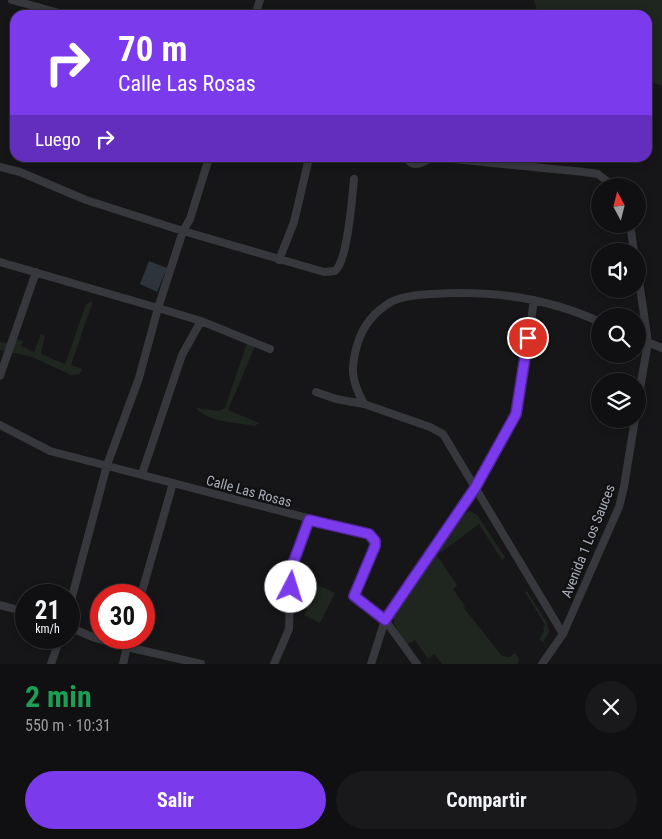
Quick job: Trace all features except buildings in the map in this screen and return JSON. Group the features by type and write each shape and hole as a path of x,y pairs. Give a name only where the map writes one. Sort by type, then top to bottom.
{"street":[{"path":"12,0 48,10"},
{"path":"75,584 107,465 139,378 158,308 183,230 190,219 208,162"},
{"path":"280,260 294,222 308,162"},
{"path":"483,162 584,172 598,174 603,178"},
{"path":"0,167 20,172 86,200 324,272 335,271 338,268 346,240 354,179"},
{"path":"0,262 158,308 201,322 270,349"},
{"path":"0,376 36,272"},
{"path":"364,404 353,386 354,356 366,323 376,312 403,297 462,292 534,300 591,319"},
{"path":"642,298 648,342 643,373"},
{"path":"371,664 385,620 475,488 516,414 534,300"},
{"path":"142,474 182,355 201,322"},
{"path":"648,342 662,348"},
{"path":"316,392 336,399 364,404 430,427 443,434 563,634"},
{"name":"Calle Las Rosas","path":"0,425 50,451 309,520 369,534 374,539 375,546 354,596 385,620 417,664"},
{"name":"Avenida 1 Los Sauces","path":"542,664 563,634 619,507 634,428"},
{"path":"144,584 173,483"},
{"path":"274,664 289,629 291,569 309,520"},
{"path":"0,605 15,609"},
{"path":"51,664 56,649"},
{"path":"123,664 127,649"},
{"path":"136,649 201,664"}],"shaded area":[{"path":"534,0 662,0 662,86 652,82 652,10 537,10"},
{"path":"149,261 167,268 157,292 140,284"},
{"path":"93,301 71,365 82,369 80,374 71,375 32,357 0,350 0,342 12,344 15,339 23,341 21,346 34,352 41,334 45,336 41,354 65,364 86,304"},
{"path":"247,343 255,346 228,410 259,423 255,426 223,421 201,413 196,408 219,411 225,408"},
{"path":"470,511 477,515 505,557 502,560 479,524 439,554 437,552 460,516"},
{"path":"436,554 457,585 453,589 465,606 464,608 502,656 509,657 515,653 519,659 518,664 442,664 434,654 428,659 415,640 406,645 394,624 394,618"},
{"path":"305,578 318,584 308,604 296,598"},
{"path":"318,585 335,593 320,623 304,615"},
{"path":"527,591 547,623 549,632 543,642 539,639 545,625 525,592"}],"route":[{"path":"291,587 291,569 309,520 369,534 374,539 375,546 354,596 385,620 475,488 516,414 528,338"}]}
